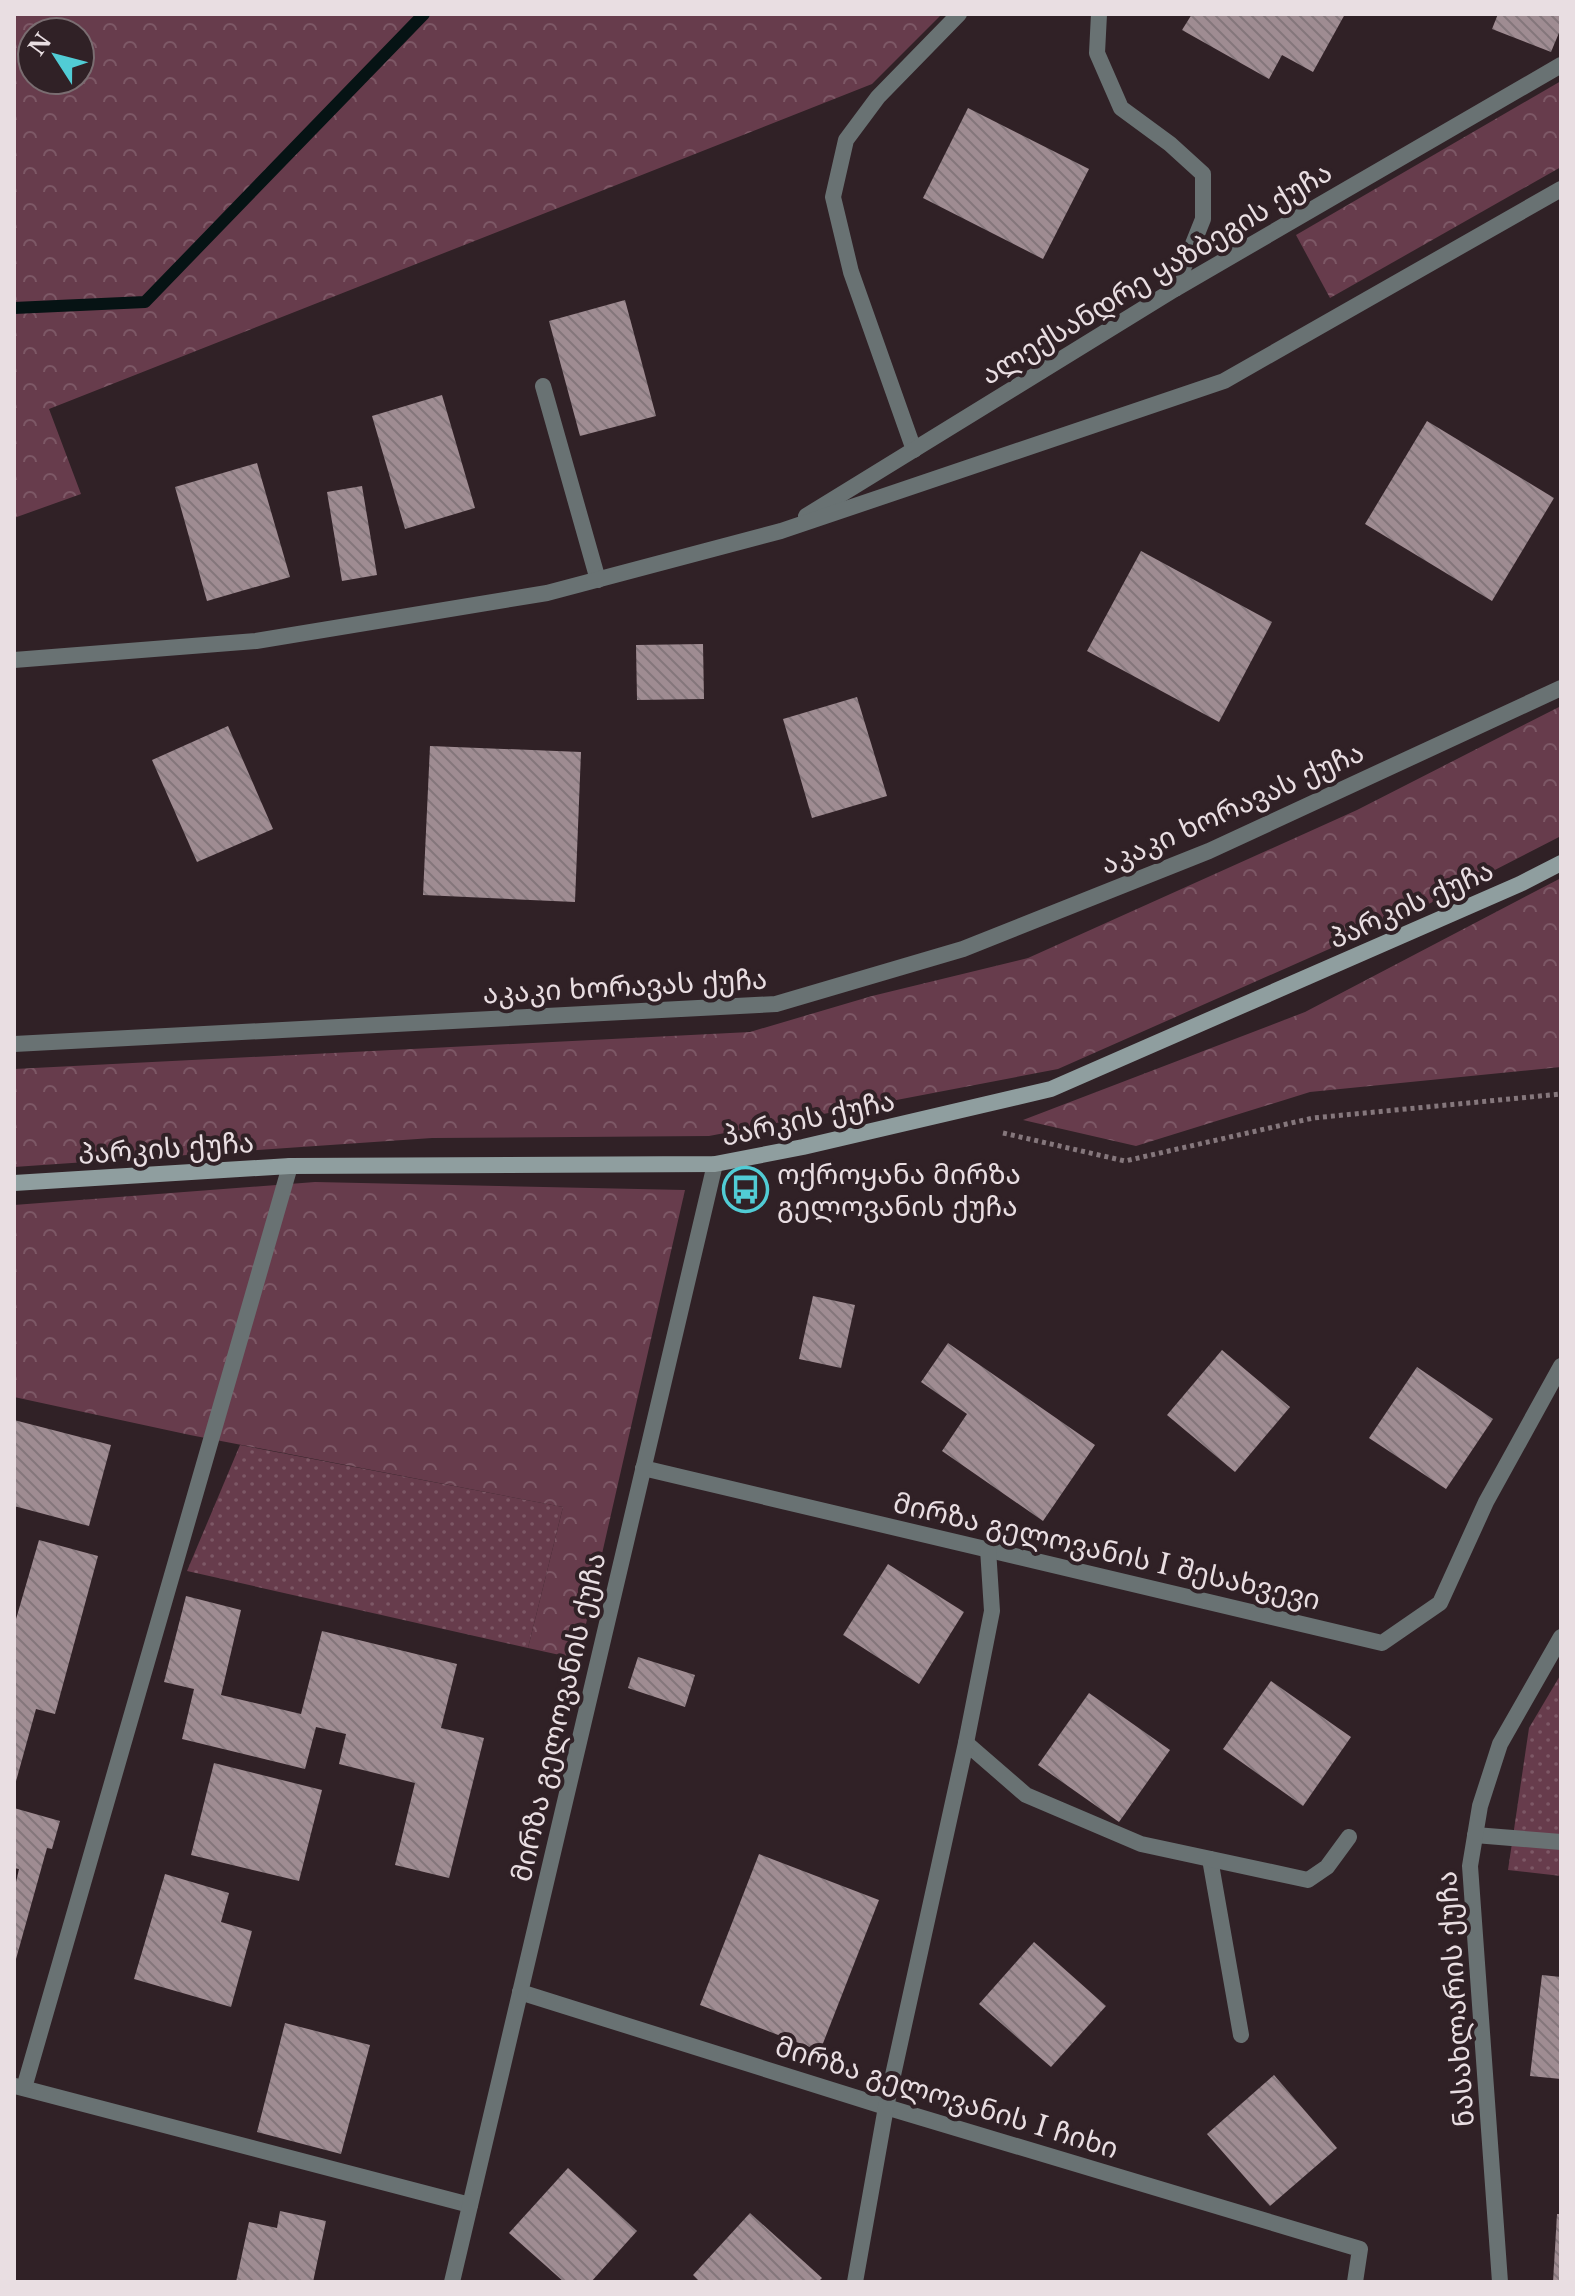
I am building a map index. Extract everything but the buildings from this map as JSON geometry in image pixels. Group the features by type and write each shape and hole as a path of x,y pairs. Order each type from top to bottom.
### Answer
{"street":[{"path":"914,450 851,272 833,197 846,140 878,97 959,14"},
{"path":"1099,14 1097,53 1121,108 1170,144 1203,174 1203,219 1175,289"},
{"name":"ალექსანდრე ყაზბეგის ქუჩა","path":"781,531 1175,289 1561,65"},
{"name":"ალექსანდრე ყაზბეგის ქუჩა","path":"14,660 256,641 547,593 781,531 1224,381 1561,189"},
{"path":"543,386 598,580"},
{"name":"აკაკი ხორავას ქუჩა","path":"14,1044 776,1004 963,949 1194,857 1561,688"},
{"name":"პარკის ქუჩა","path":"14,1183 290,1166 715,1164 818,1144 1051,1089 1520,884 1561,863"},
{"name":"მირზა გელოვანის ქუჩა","path":"452,2282 715,1164"},
{"path":"290,1166 19,2087 470,2205"},
{"name":"მირზა გელოვანის I შესახვევი","path":"643,1468 1382,1643 1440,1603 1486,1502 1561,1366"},
{"path":"855,2282 886,2107 992,1611 988,1549"},
{"name":"ნასახლარის ქუჩა","path":"1500,2282 1470,1866 1480,1806 1500,1744 1561,1637"},
{"path":"966,1743 1026,1795 1141,1844 1308,1880 1327,1867 1349,1837"},
{"path":"1475,1835 1561,1842"},
{"path":"1210,1859 1241,2035"},
{"name":"მირზა გელოვანის I ჩიხი","path":"520,1992 886,2107 1360,2249 1355,2282"}],"path":[{"path":"997,1132 1125,1161 1313,1118 1561,1094"}],"green space":[{"path":"14,14 942,14 872,84 49,409 81,494 14,518"},
{"path":"1561,81 1561,167 1330,298 1296,235"},
{"path":"1561,706 1561,836 1415,911 1058,1069 709,1136 432,1138 14,1167 14,1069 750,1032 872,996 1028,958 1357,810"},
{"path":"1561,878 1561,1067 1310,1092 1136,1146 1023,1120 1305,1012"},
{"path":"315,1182 685,1190 578,1659 528,1648 563,1507 190,1435 14,1397 14,1205"},
{"path":"240,1445 563,1507 528,1648 187,1571"},
{"path":"1561,1674 1561,1876 1508,1870 1529,1728"}],"waterway":[{"path":"14,308 145,302 424,14"}],"place":[{"name":"ოქროყანა მირზა გელოვანის ქუჩა","path":"746,1190"}]}
